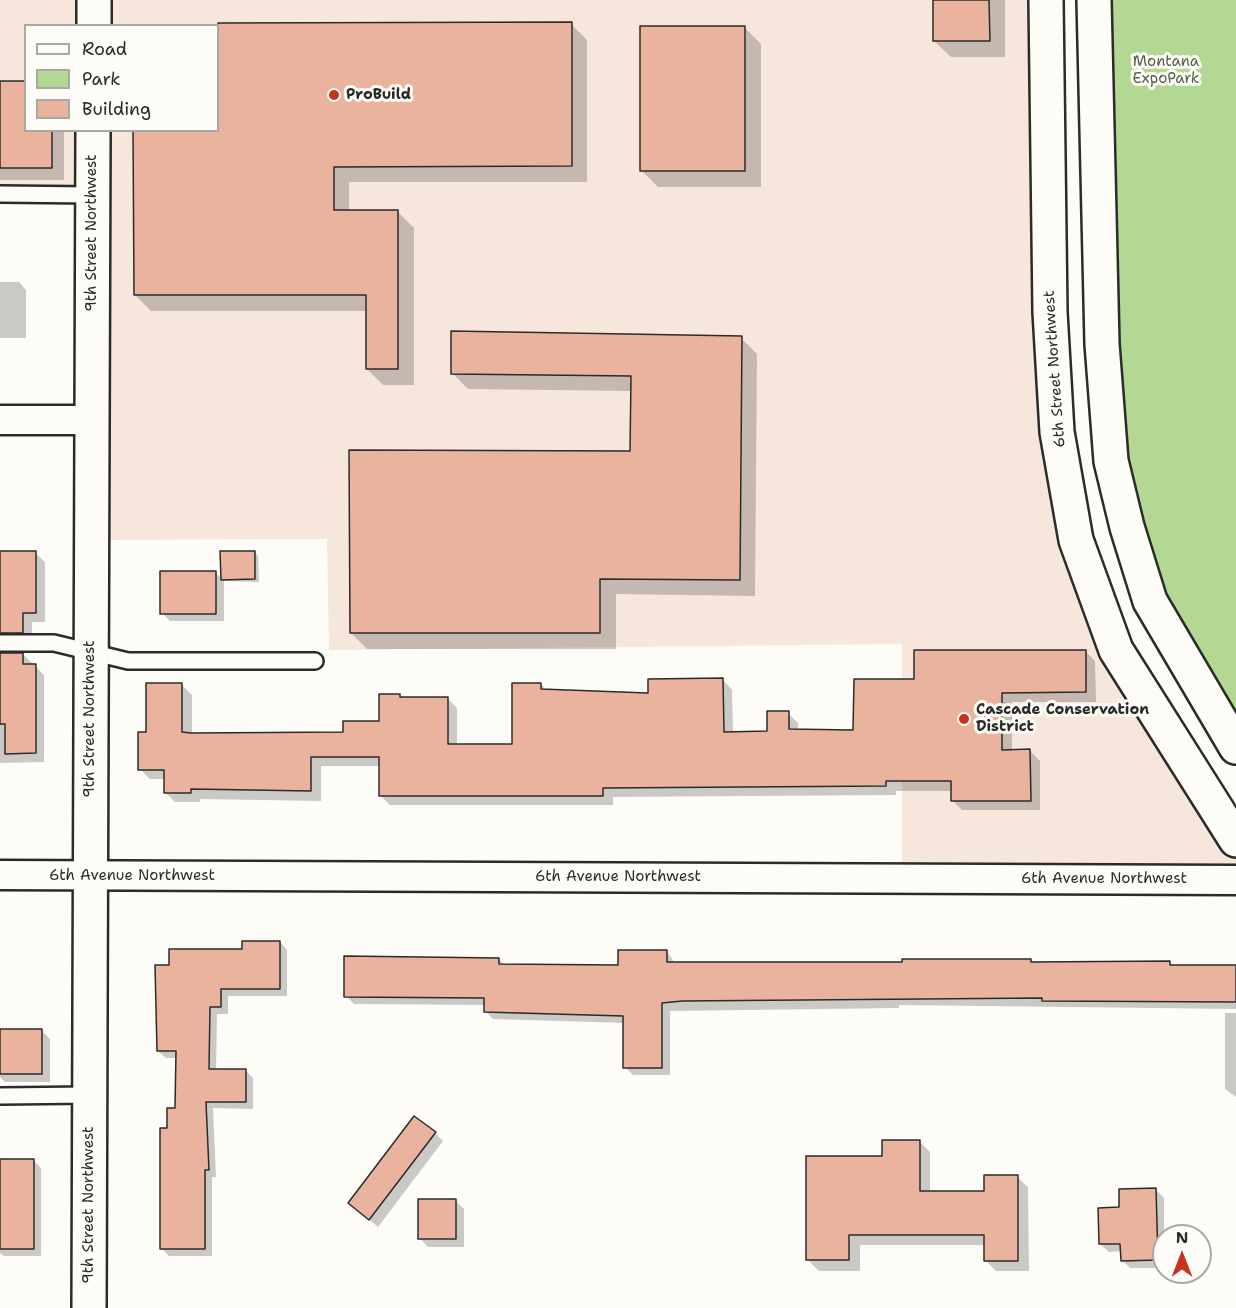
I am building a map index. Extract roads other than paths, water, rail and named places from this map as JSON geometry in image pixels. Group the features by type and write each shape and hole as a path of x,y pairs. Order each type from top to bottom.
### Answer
{"main road":[{"path":"94,0 94,24"},
{"name":"6th Street Northwest","path":"1046,0 1050,312 1057,432 1076,540 1116,650 1236,840"},
{"path":"1094,0 1102,344 1111,461 1127,527 1150,601 1236,747"},
{"name":"9th Street Northwest","path":"89,1308 93,132"}],"street":[{"path":"0,420 91,420"},
{"name":"6th Avenue Northwest","path":"0,875 1236,880"}],"lane":[{"path":"0,194 93,195"},
{"path":"0,643 54,643 128,661 315,661"},
{"path":"0,1096 90,1095"}],"place":[{"name":"ProBuild","path":"334,95"},
{"name":"Cascade Conservation District","path":"964,719"}],"park label":[{"name":"Montana ExpoPark","path":"1166,70"}]}
